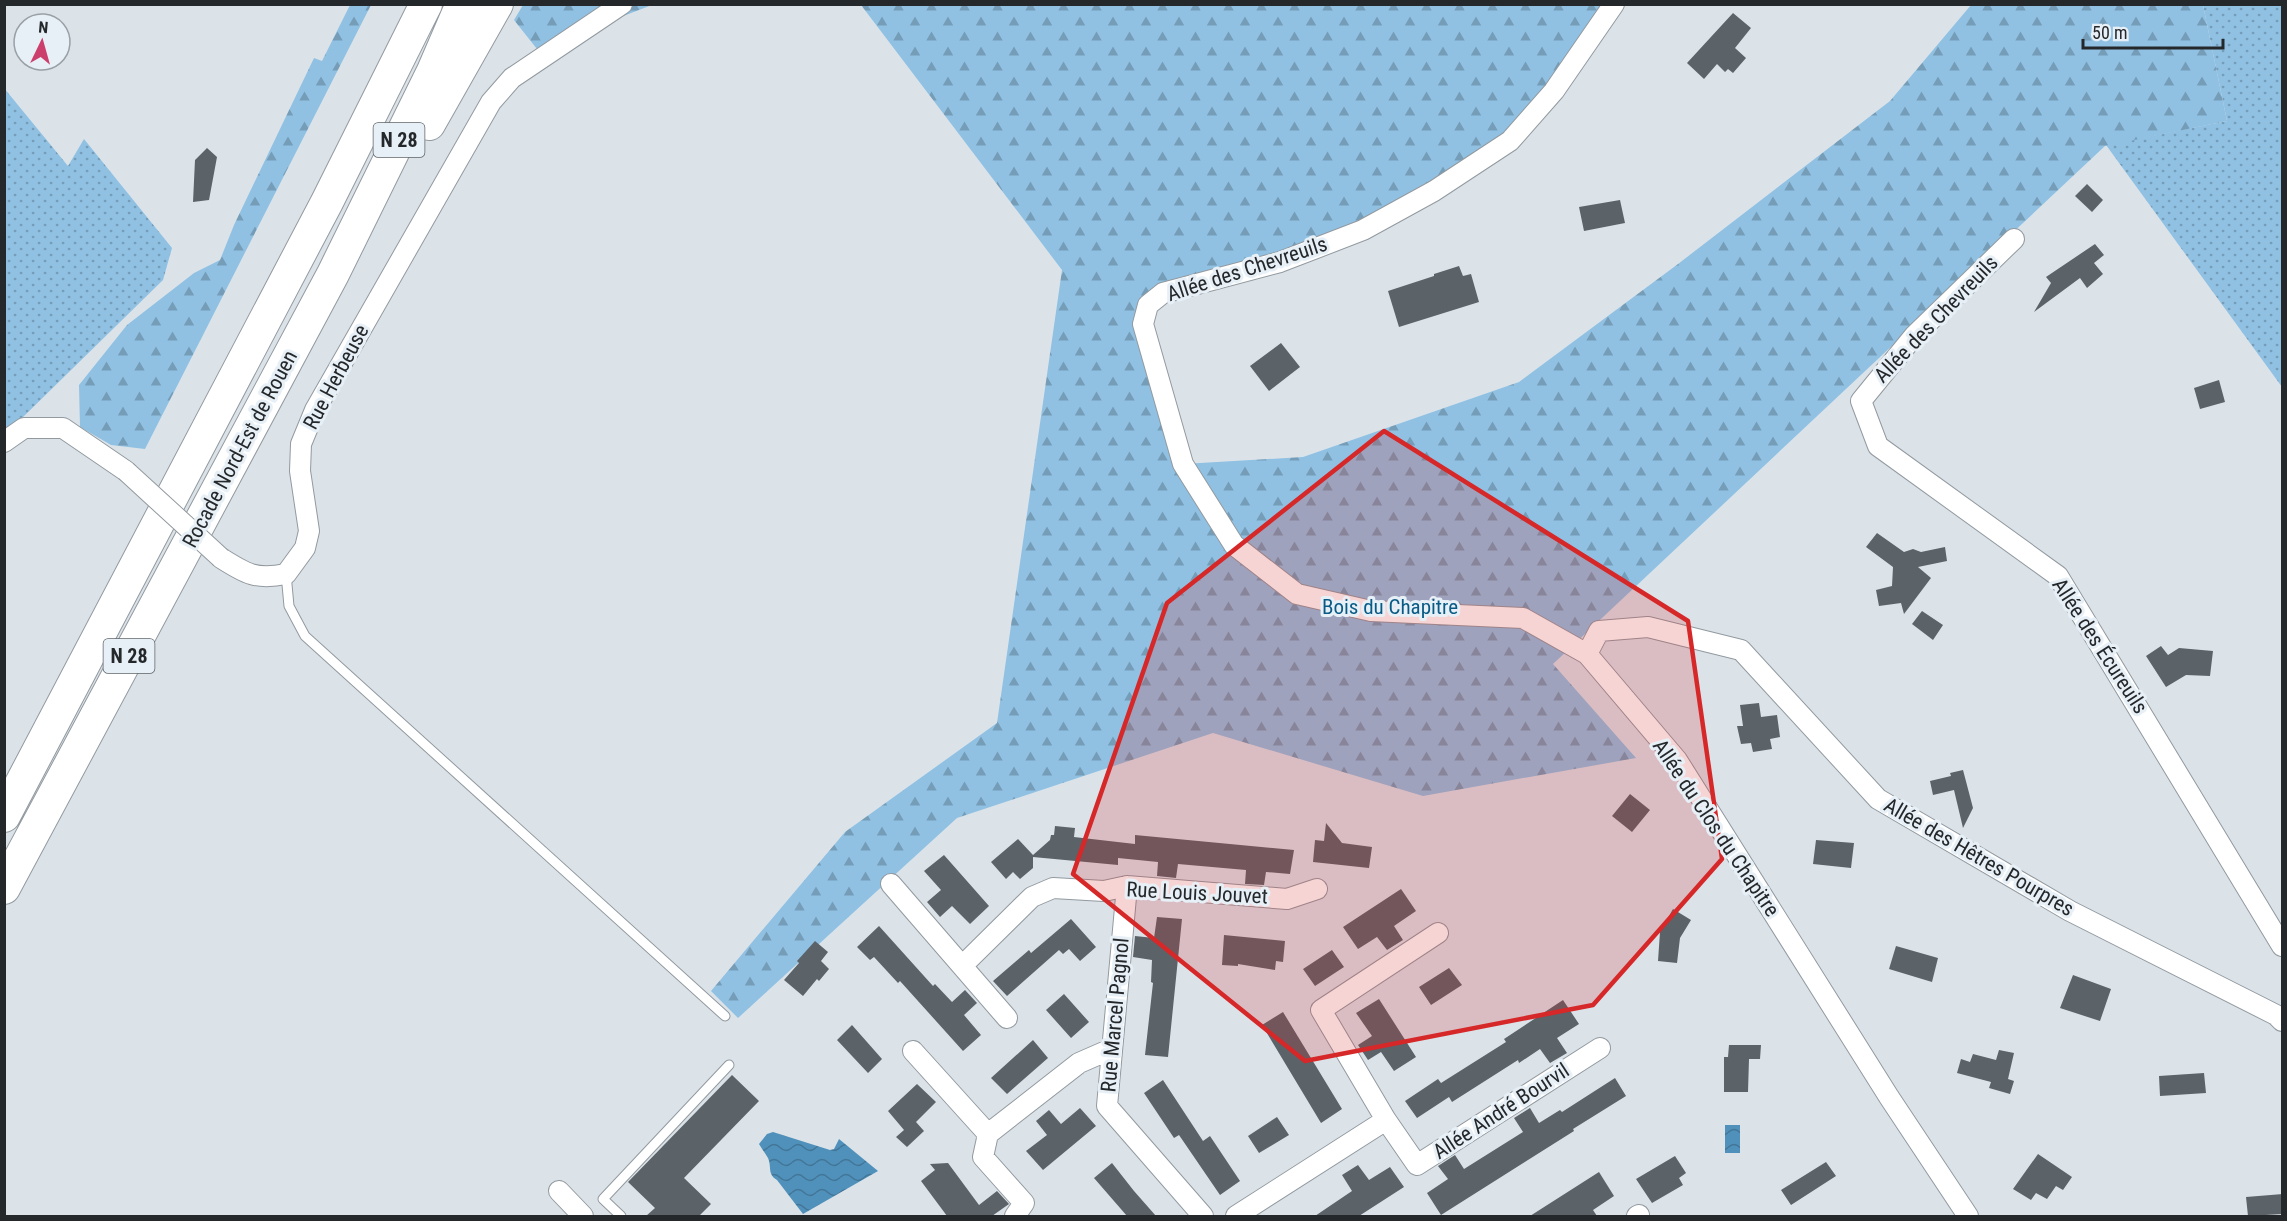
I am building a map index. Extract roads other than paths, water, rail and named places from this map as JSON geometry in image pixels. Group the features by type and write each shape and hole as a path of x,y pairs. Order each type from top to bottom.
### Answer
{"highway":[{"path":"367,124 406,4"},
{"name":"Rocade Nord-Est de Rouen","path":"4,816 367,124 426,4"},
{"name":"Rocade Nord-Est de Rouen","path":"4,888 333,274 433,71 462,4"},
{"path":"333,274 403,168 497,4"}],"street":[{"name":"Rue Herbeuse","path":"286,574 305,549 309,531 300,471 301,444 315,410 491,102 512,78 622,4"},
{"name":"Allée des Chevreuils","path":"1148,305 1164,293 1280,262 1363,230 1434,191 1510,141 1554,91 1614,4"},
{"name":"Allée des Chevreuils","path":"1860,401 1914,336 2014,239"},
{"name":"Allée du Clos du Chapitre","path":"1148,305 1143,324 1183,464 1234,545 1297,594 1371,611 1522,618 1587,654 1677,760 1889,1097 1968,1216"},
{"name":"Allée des Écureuils","path":"1860,401 1878,446 2058,576 2283,946"},
{"path":"4,442 24,428 63,428 126,471 221,558 247,574 271,577 286,574"},
{"name":"Allée des Hêtres Pourpres","path":"1587,654 1599,631 1648,627 1741,650 1878,799 2070,910 2276,1015 2283,1021"},
{"path":"891,884 1007,1018"},
{"name":"Rue Louis Jouvet","path":"962,966 1032,897 1053,888 1104,891 1127,886 1287,898 1317,889"},
{"name":"Rue Marcel Pagnol","path":"1127,886 1107,1106 1203,1216"},
{"path":"1236,1216 1386,1120 1321,1010 1438,933"},
{"name":"Allée André Bourvil","path":"1386,1120 1417,1165 1600,1048"},
{"path":"1016,1216 1024,1203 983,1157 988,1134 1079,1064 1111,1049"},
{"path":"913,1051 988,1134"},
{"path":"559,1191 584,1216"}],"lane":[{"path":"286,574 289,606 305,636 725,1016"},
{"path":"621,1216 603,1199 729,1065"}],"water":[{"path":"1725,1125 1740,1125 1740,1153 1725,1153"},
{"path":"773,1132 830,1150 834,1149 839,1139 878,1171 803,1214 772,1175 768,1158 759,1144 767,1134"}],"park label":[{"name":"Bois du Chapitre","path":"1390,607"}]}
